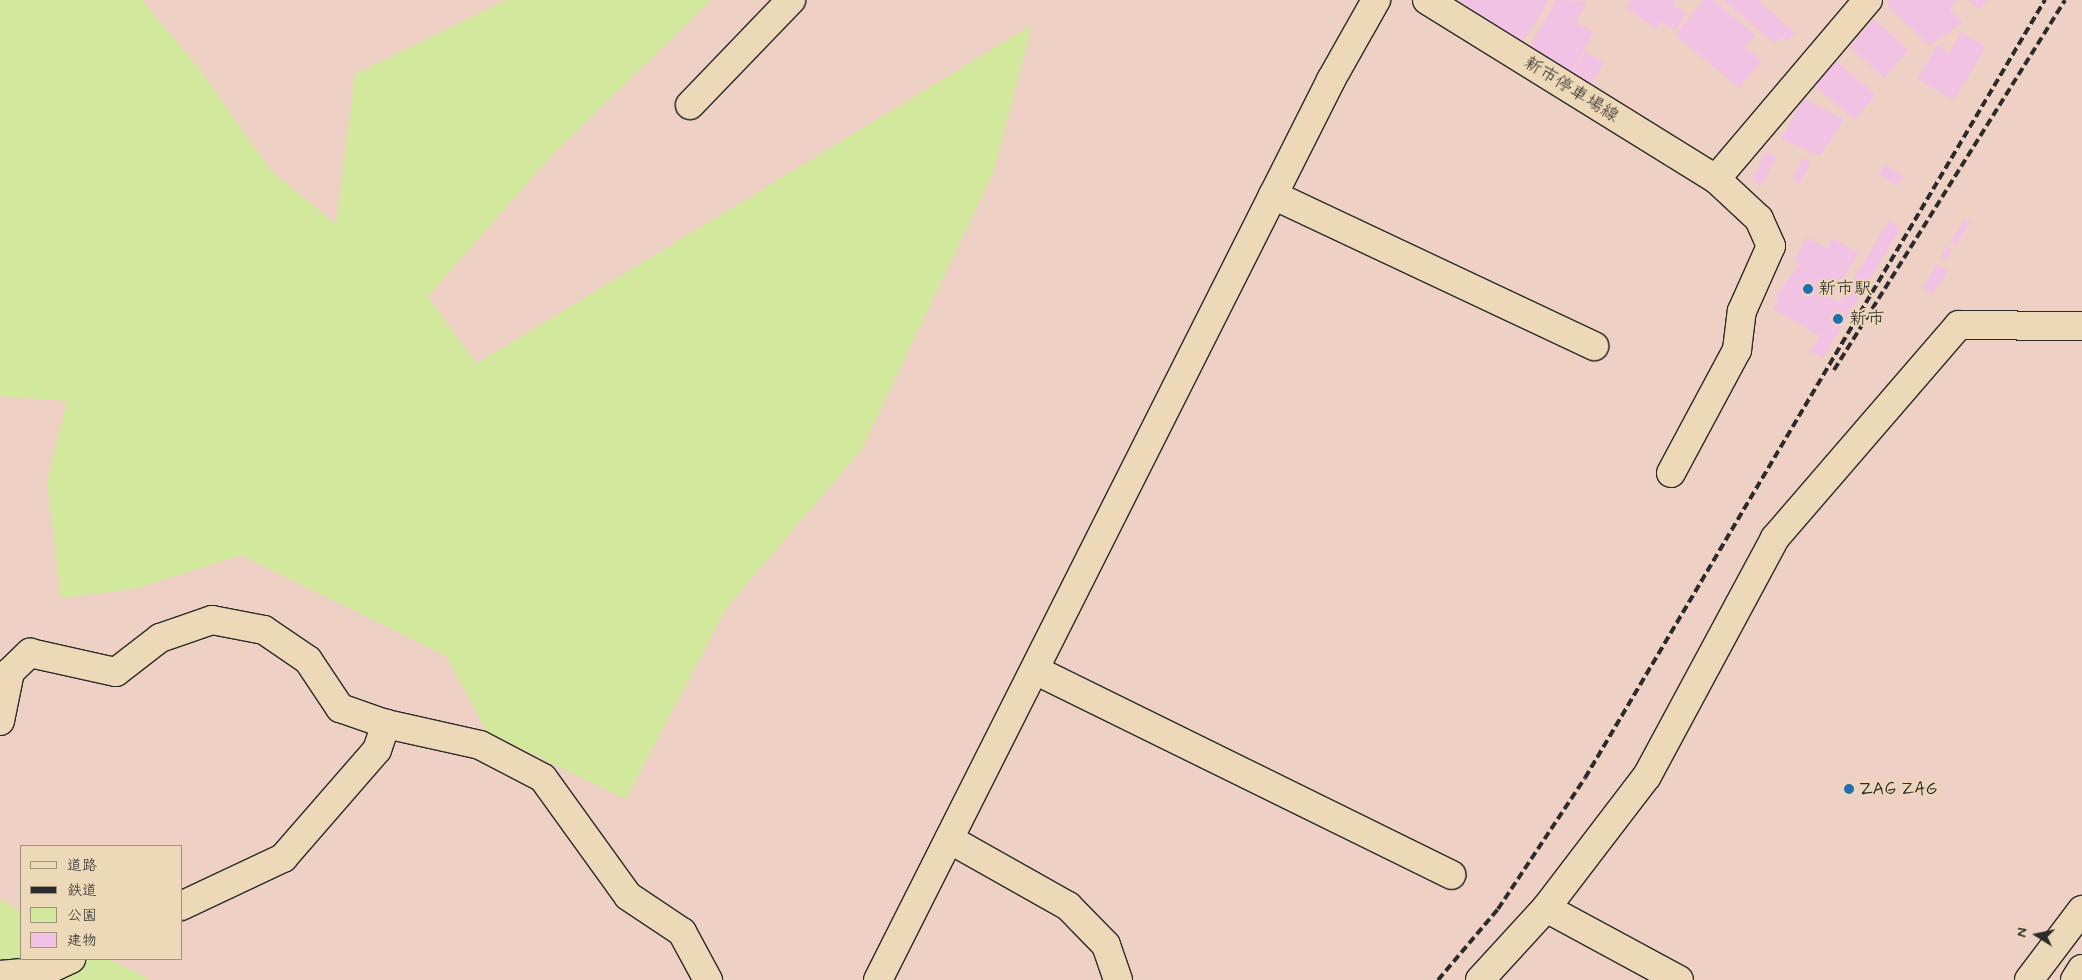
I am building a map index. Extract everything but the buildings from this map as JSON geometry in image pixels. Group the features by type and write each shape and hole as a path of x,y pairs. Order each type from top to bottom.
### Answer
{"main road":[{"path":"690,105 792,0"},
{"path":"878,980 1273,195 1376,0"},
{"name":"新市停車場線","path":"1427,0 1716,179 1759,218 1771,246 1742,311 1737,350 1672,473"},
{"path":"1716,179 1868,0"},
{"path":"1273,195 1594,346"},
{"path":"1480,980 1546,908 1648,776 1775,538 1960,325 2082,326"},
{"path":"0,721 10,672 30,653 116,672 160,638 212,620 264,630 308,660 340,708 386,724 480,745 543,778 628,896 682,932 708,980"},
{"path":"1035,670 1451,875"},
{"path":"182,906 283,858 377,750 386,724"},
{"path":"949,839 1068,906 1106,945 1118,980"},
{"path":"1546,908 1679,980"},
{"path":"2029,980 2082,910"},
{"path":"0,975 44,971 69,960"},
{"path":"2075,980 2082,969"}],"green space":[{"path":"0,0 142,0 200,70 272,172 336,224 355,74 506,0 711,0 552,155 428,296 476,364 1032,25 993,173 862,449 727,607 626,799 487,732 446,656 241,555 135,589 61,598 47,481 67,401 0,396"},
{"path":"0,899 20,911 20,960 111,960 151,980 0,980"}],"railway":[{"path":"1438,980 1498,909 1585,778 2045,0"},
{"path":"1834,370 2065,0"}],"place":[{"name":"新市駅","path":"1808,289"},
{"name":"新市","path":"1838,319"},
{"name":"ZAG ZAG","path":"1849,789"}]}
